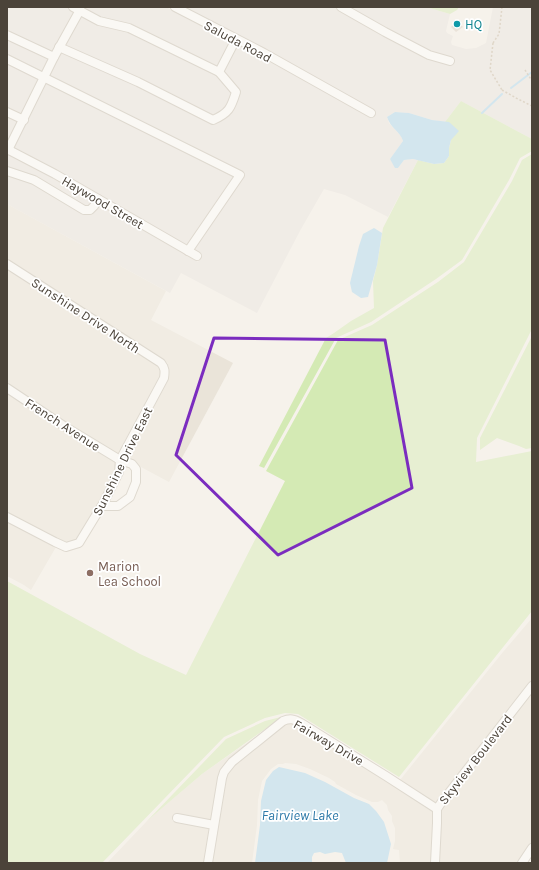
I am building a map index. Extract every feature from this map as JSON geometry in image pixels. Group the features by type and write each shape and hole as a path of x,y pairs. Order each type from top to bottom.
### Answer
{"street":[{"name":"Saluda Road","path":"175,7 264,53 371,113"},
{"path":"341,7 429,55 450,61"},
{"path":"8,149 24,120 76,9 99,21 129,28 219,72 236,92 232,105 223,115 213,120 138,82 59,47"},
{"path":"8,35 54,57"},
{"path":"219,72 236,39"},
{"path":"7,59 240,175 188,251"},
{"path":"7,112 24,120"},
{"name":"Haywood Street","path":"8,149 198,256"},
{"path":"7,171 34,180 84,210 90,210 98,199"},
{"name":"Sunshine Drive North","path":"7,264 161,363 164,367"},
{"name":"Sunshine Drive East","path":"7,517 66,547 80,543 102,506 119,472 120,460 164,378 164,367"},
{"name":"French Avenue","path":"7,388 120,460 132,464 136,469 136,482 130,497 118,506 102,506"},
{"name":"Skyview Boulevard","path":"435,863 437,809 532,686"},
{"name":"Fairway Drive","path":"208,863 224,772 232,762 283,721 288,719 294,719 301,723 437,809"},
{"path":"177,818 214,825"},
{"path":"522,863 532,848"}],"path":[{"path":"502,7 499,34 493,43 490,70 501,89 532,106"},
{"path":"525,70 532,81"}],"highlighted area":[{"path":"214,338 385,340 412,488 278,555 176,455"}],"shaded area":[{"path":"7,7 166,7 265,59 268,52 183,7 426,7 450,14 446,31 453,36 451,42 452,45 466,49 476,48 486,43 493,7 532,7 532,139 461,101 445,122 432,120 409,113 395,112 387,117 389,123 401,136 403,141 390,159 398,168 404,160 418,160 388,217 345,195 324,189 301,229 257,313 181,273 170,293 7,204 7,154 53,178 198,262 202,255 56,171 7,145 7,39 14,34 7,30"},
{"path":"7,204 166,291 151,320 233,363 169,482 126,459 123,461 168,379 169,367 167,362 166,363 163,359 8,260"},
{"path":"7,269 161,369 161,377 119,455 7,383"},
{"path":"7,393 116,463 115,471 101,500 77,540 67,543 7,513"},
{"path":"7,522 56,547 31,590 7,576"},
{"path":"532,618 532,680 436,804 400,780"},
{"path":"532,692 532,842 517,863 439,863 441,810"},
{"path":"293,723 384,779 433,812 431,863 400,863 399,850 393,849 395,841 395,828 392,821 392,816 387,805 382,800 372,802 356,795 336,784 329,778 310,769 296,764 285,763 278,764 271,769 262,781 258,800 257,825 252,863 212,863 227,774 234,765 284,724"},
{"path":"271,726 230,759 221,770 211,820 174,814 172,821 210,828 204,863 107,863 147,821 202,774"}],"green space":[{"path":"426,7 459,7 450,14"},
{"path":"461,101 532,139 532,151 520,158 509,180 462,260 371,322 336,338 264,468 259,466 326,338 374,308 373,281 383,228 418,160 434,164 444,163 449,156 451,140 449,122 445,122"},
{"path":"532,154 532,329 477,438 476,462 532,451 532,611 399,777 298,714 285,713 265,718 224,737 102,863 7,863 7,581 140,654 186,675 285,481 266,471 338,340 372,325 438,282 464,262 512,181 522,160"},
{"path":"532,336 532,448 526,449 497,438 480,450 480,438"},
{"path":"285,716 202,774 147,821 226,739 265,721"}],"water":[{"path":"395,112 409,113 432,120 449,122 459,131 451,140 449,156 444,163 434,164 413,159 404,160 398,168 395,168 390,159 403,141 387,117"},
{"path":"374,228 382,233 377,265 368,297 361,298 352,292 350,283 363,234"},
{"name":"Fairview Lake","path":"279,767 305,773 369,804 384,822 391,844 387,863 346,863 342,853 335,852 325,854 320,852 314,853 312,863 255,863 260,825 261,801 266,780 273,771"}],"building":[{"name":"HQ","path":"457,21 463,27 456,32 451,27"}],"waterway":[{"path":"511,88 532,72"},
{"path":"482,113 502,94"}],"place":[{"name":"HQ","path":"457,24"},
{"name":"Marion Lea School","path":"90,573"}]}
